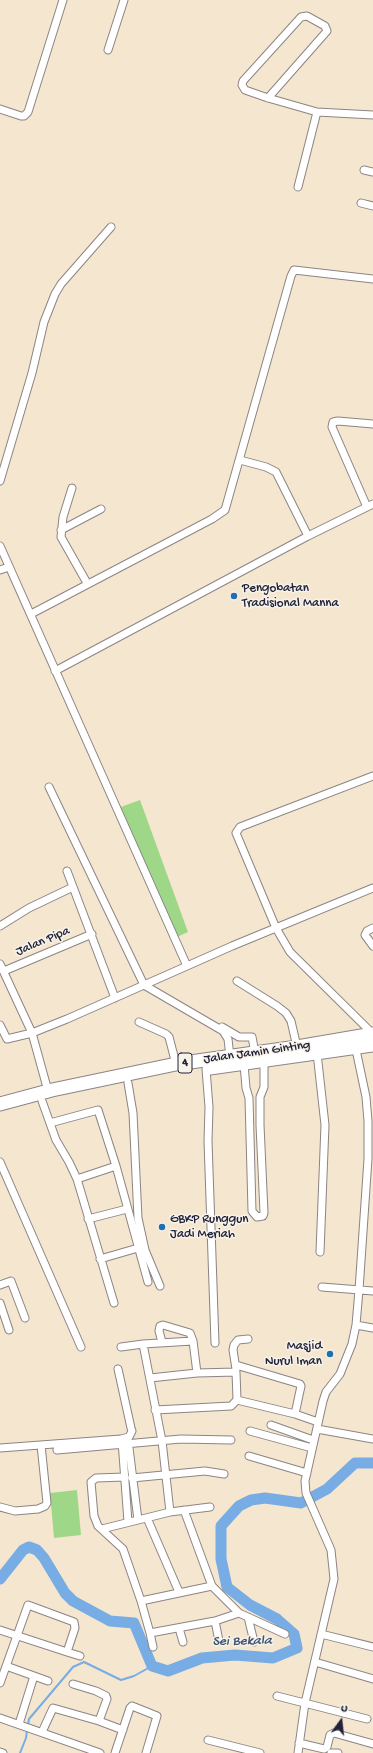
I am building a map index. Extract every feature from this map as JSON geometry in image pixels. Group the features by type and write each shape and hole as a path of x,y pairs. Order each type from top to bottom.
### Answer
{"highway":[{"name":"Jalan Jamin Ginting","path":"0,1112 49,1095 176,1064 230,1057 259,1057 317,1053 355,1043 373,1034"},
{"name":"Jalan Jamin Ginting","path":"0,1104 128,1083 172,1073 244,1064 259,1057 297,1047 355,1043 373,1045"}],"street":[{"path":"0,109 21,116 24,116 28,112 63,0"},
{"path":"108,50 124,0"},
{"path":"268,98 327,31 325,26 307,16 301,18 243,81 242,86 245,90 268,98 317,112 373,115"},
{"path":"298,187 317,112"},
{"path":"364,170 373,172"},
{"path":"361,203 373,206"},
{"path":"0,481 32,373 44,322 55,294 61,284 111,227"},
{"path":"31,614 225,510 292,272 294,270 373,279"},
{"path":"55,671 308,536 370,506 332,427 333,422 338,421 373,424"},
{"path":"240,460 266,467 276,472 308,536"},
{"path":"72,488 63,517 61,537 87,583"},
{"path":"61,530 101,509"},
{"path":"0,546 187,966"},
{"path":"0,570 9,567"},
{"path":"373,776 240,827 236,833 276,928 290,952 373,1034"},
{"path":"49,787 146,984 223,1032 228,1039 230,1057"},
{"path":"67,872 92,934 115,998"},
{"path":"0,926 29,908 73,888"},
{"path":"0,1025 7,1039 32,1033 68,1019 187,966 373,888"},
{"path":"373,928 367,931 365,936 373,946"},
{"name":"Jalan Pipa","path":"4,971 92,934"},
{"path":"0,964 32,1033 49,1095 50,1124 56,1140 77,1179 114,1303"},
{"path":"237,981 278,1006 286,1014 291,1021 297,1047"},
{"path":"146,984 238,1036 252,1037 259,1057 264,1087 260,1097 264,1215 257,1217 252,1211 250,1098 246,1088 244,1064"},
{"path":"138,1022 169,1037 176,1064"},
{"path":"298,1753 306,1703 334,1579 331,1550 306,1493 306,1473 326,1392 340,1374 352,1344 356,1324 359,1290 368,1159 368,1121 366,1097 355,1043"},
{"path":"317,1053 324,1125 320,1252"},
{"path":"206,1069 209,1107 208,1141 215,1343"},
{"path":"128,1083 133,1113 138,1218 145,1250 160,1286"},
{"path":"250,1098 260,1097"},
{"path":"50,1124 98,1110 116,1166 148,1282"},
{"path":"251,1126 260,1125"},
{"path":"251,1147 261,1146"},
{"path":"0,1162 81,1347"},
{"path":"77,1179 116,1166"},
{"path":"251,1169 262,1169"},
{"path":"252,1190 264,1190"},
{"path":"88,1219 127,1209"},
{"path":"100,1259 138,1248"},
{"path":"0,1285 11,1281 25,1318"},
{"path":"322,1287 373,1291"},
{"path":"0,1303 9,1330"},
{"path":"356,1324 373,1328"},
{"path":"162,1342 159,1331 160,1326 163,1325 191,1334 197,1373"},
{"path":"155,1410 232,1406 237,1400 236,1368 233,1350 234,1345 238,1340 248,1339"},
{"path":"121,1347 162,1342 193,1341"},
{"path":"143,1344 162,1442 170,1512"},
{"path":"150,1378 236,1368 300,1384 301,1386 295,1414"},
{"path":"118,1369 131,1428 131,1434 125,1441 125,1477 128,1522"},
{"path":"237,1400 295,1414 317,1425 373,1439"},
{"path":"271,1425 313,1440"},
{"path":"250,1431 312,1448"},
{"path":"0,1448 125,1441 162,1442 195,1438 231,1440"},
{"path":"57,1450 125,1441"},
{"path":"125,1441 138,1520"},
{"path":"0,1507 15,1511 38,1509 45,1506 48,1502 41,1445"},
{"path":"249,1456 306,1473"},
{"path":"132,1478 205,1471 224,1474"},
{"path":"125,1477 96,1478 91,1482 95,1521 123,1549 141,1601 153,1647"},
{"path":"102,1529 170,1512 210,1507"},
{"path":"184,1510 212,1586 239,1613 285,1634"},
{"path":"147,1518 179,1592"},
{"path":"141,1601 212,1586"},
{"path":"0,1683 28,1605 74,1622 75,1628 66,1652"},
{"path":"150,1633 215,1621 239,1613"},
{"path":"248,1617 254,1642"},
{"path":"215,1621 219,1641"},
{"path":"179,1628 183,1642"},
{"path":"0,1630 80,1656"},
{"path":"321,1634 373,1647"},
{"path":"315,1662 373,1679"},
{"path":"6,1666 48,1681"},
{"path":"25,1726 34,1676"},
{"path":"72,1684 96,1691 106,1696 107,1698 99,1721"},
{"path":"277,1696 367,1720"},
{"path":"115,1753 130,1707 135,1707 156,1715 158,1718 146,1753"},
{"path":"42,1732 53,1708 99,1721 123,1730"},
{"path":"0,1718 100,1753"},
{"path":"299,1743 324,1749 327,1747 330,1735 334,1733 373,1744"},
{"path":"208,1740 260,1753"},
{"path":"331,1753 338,1753"}],"green space":[{"path":"140,800 188,932 177,937 118,808"},
{"path":"77,1490 81,1535 54,1538 50,1493"}],"waterway":[{"name":"Sei Bekala","path":"0,1579 23,1550 29,1547 37,1550 44,1558 65,1593 73,1601 110,1621 134,1623 152,1666 168,1671 202,1658 235,1655 273,1658 297,1648 294,1634 277,1619 250,1605 227,1587 221,1559 221,1526 239,1506 251,1500 265,1498 301,1503 327,1489 355,1463 373,1463"},
{"path":"28,1725 29,1719 73,1667 84,1662 121,1680 134,1676 152,1666"},
{"path":"20,1753 26,1738 27,1730"}],"place":[{"name":"Pengobatan Tradisional Manna","path":"234,596"},
{"name":"GBKP Runggun Jadi Meriah","path":"162,1227"},
{"name":"Masjid Nurul Iman","path":"330,1354"}]}
